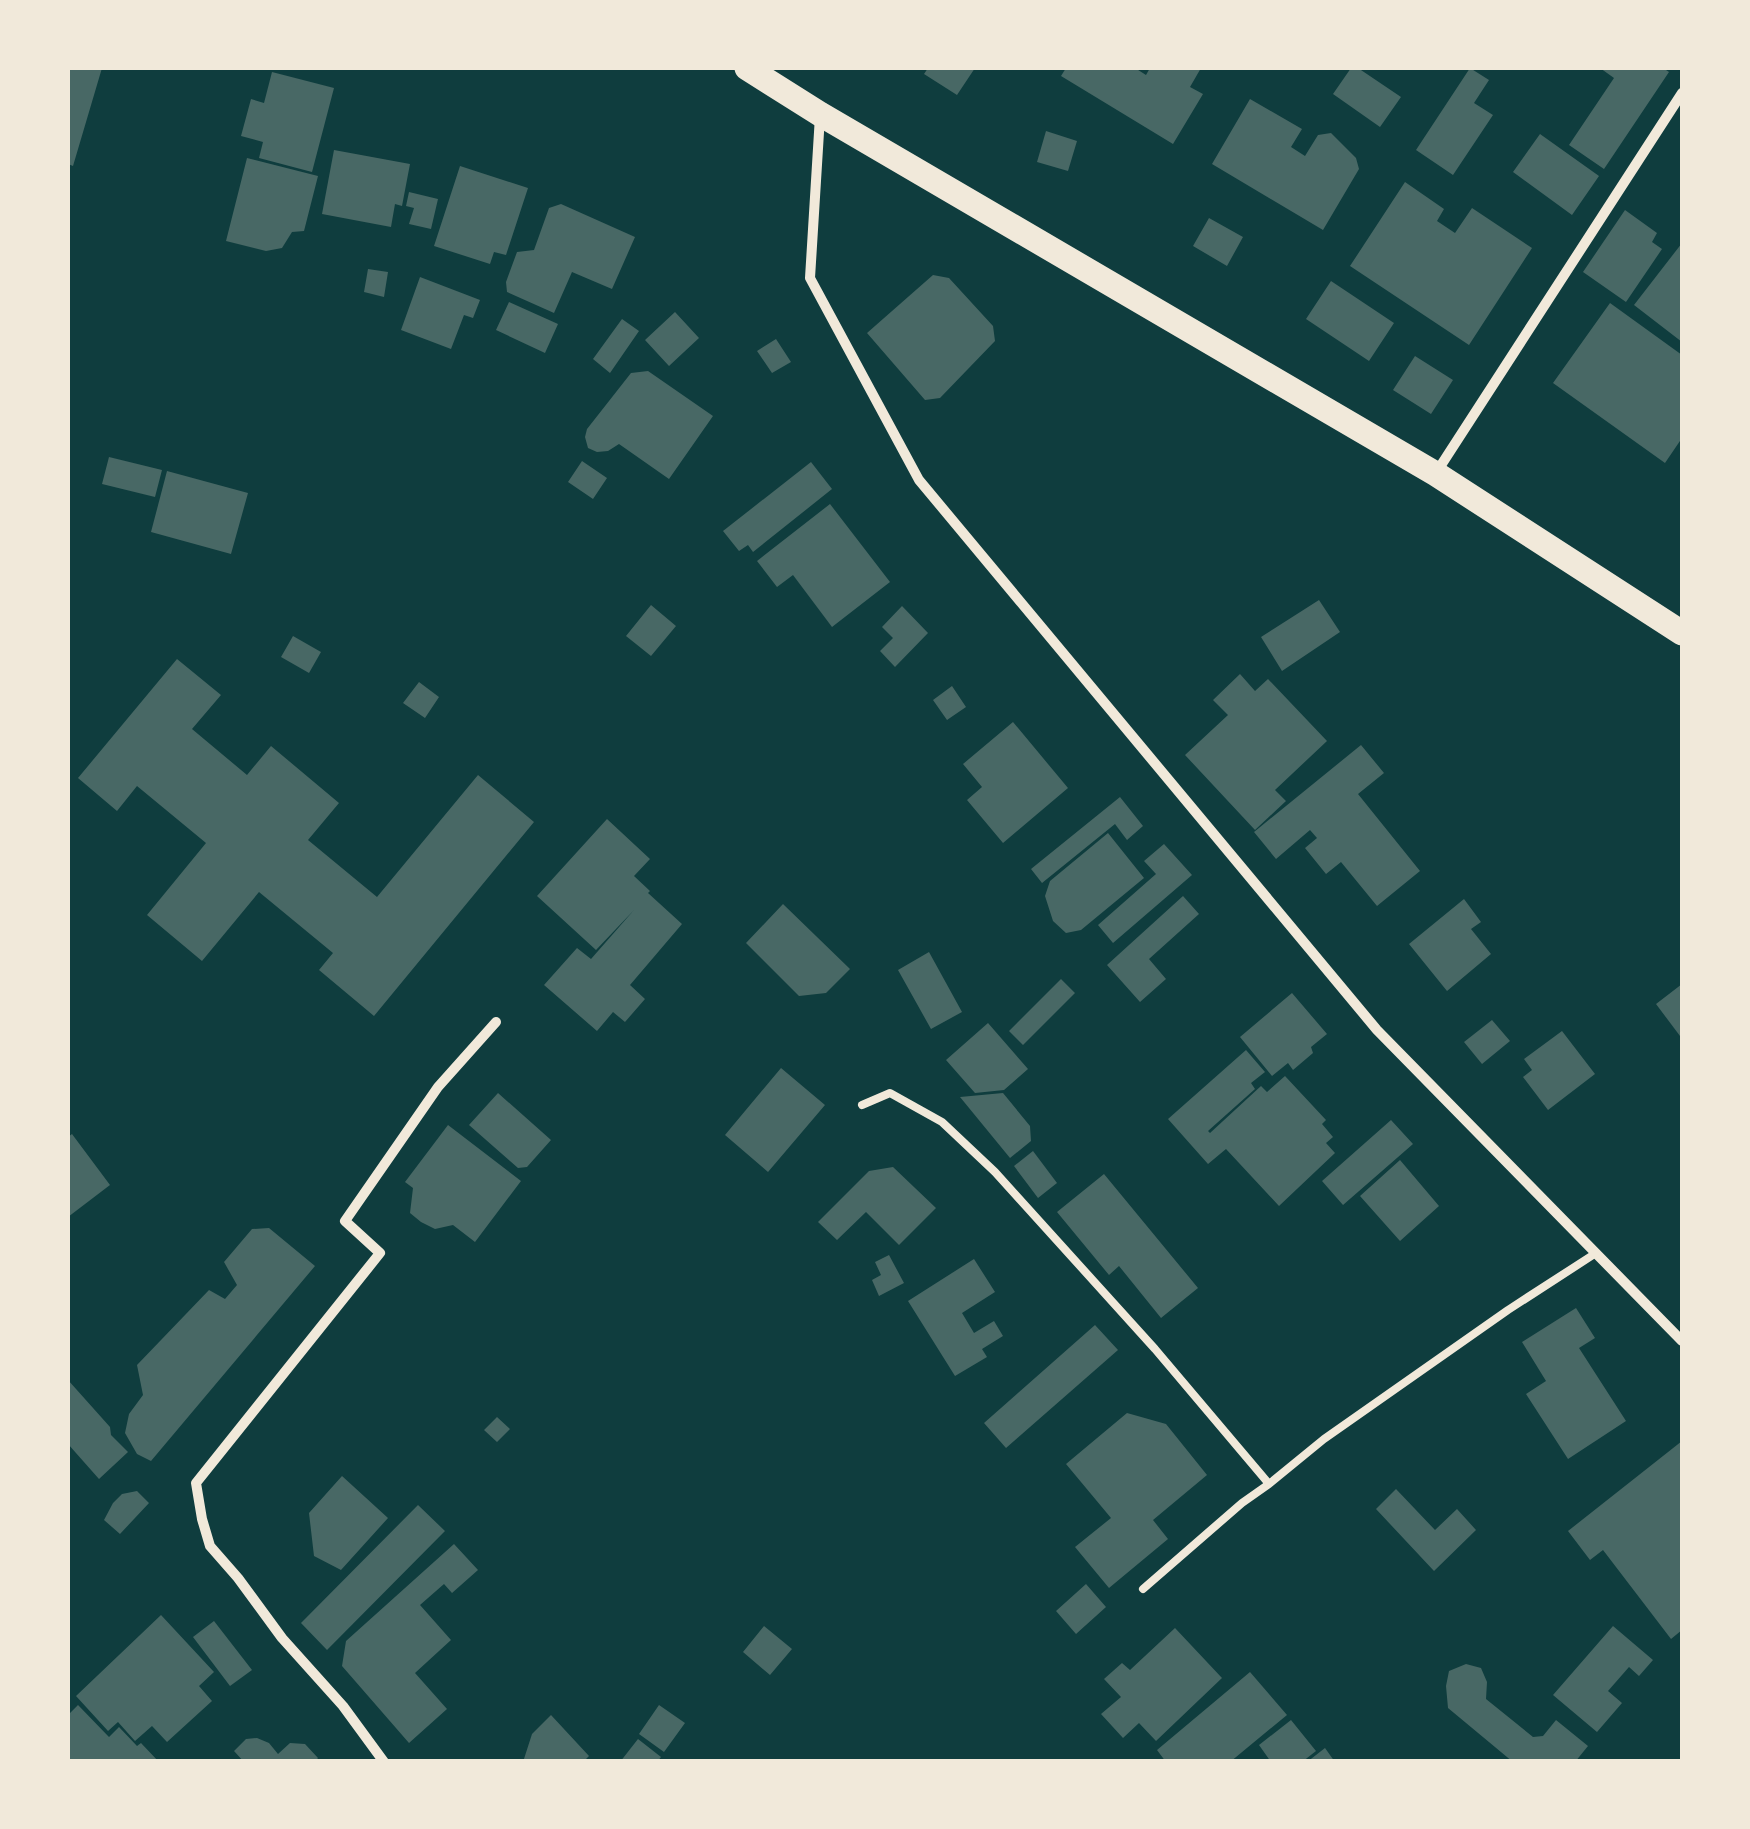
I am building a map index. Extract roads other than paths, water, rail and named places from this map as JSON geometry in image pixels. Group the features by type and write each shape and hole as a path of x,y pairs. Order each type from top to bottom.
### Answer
{"main road":[{"path":"748,68 820,114 1436,474 1682,633"}],"street":[{"path":"1436,474 1682,93"},
{"path":"820,114 810,278 918,480 1377,1030 1682,1341"},
{"path":"384,1762 343,1706 282,1638 210,1546 196,1483 380,1254 345,1221 438,1087 496,1022"}],"lane":[{"path":"862,1105 890,1094 942,1122 982,1160 1155,1349 1269,1484"},
{"path":"1144,1589 1324,1439 1596,1253"}]}
